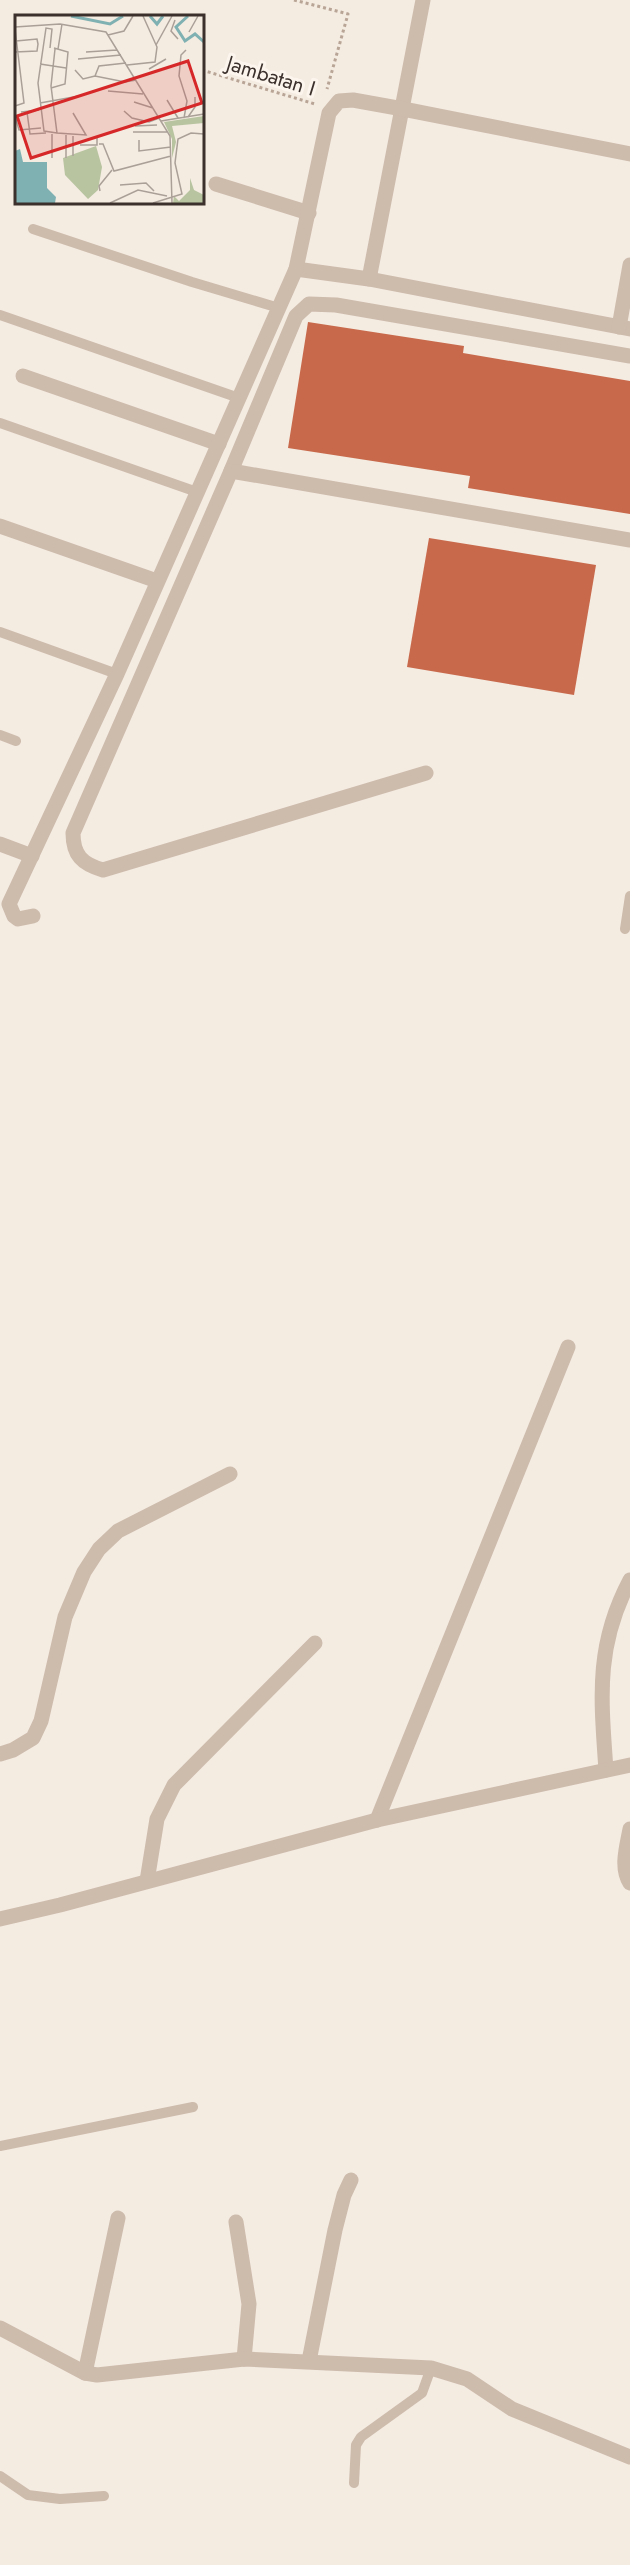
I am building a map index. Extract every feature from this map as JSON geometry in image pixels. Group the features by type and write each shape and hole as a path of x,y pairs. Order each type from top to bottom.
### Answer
{"street":[{"path":"369,279 423,0"},
{"path":"33,916 18,918 14,916 9,904 117,674 296,269 334,107 353,100 630,154"},
{"path":"216,184 309,213"},
{"path":"296,269 369,279 624,328 630,265"},
{"path":"426,773 103,870 90,866 78,858 73,845 73,833 296,316 309,304 336,305 630,356"},
{"path":"23,376 219,444"},
{"path":"231,471 630,540"},
{"path":"0,526 158,581"},
{"path":"0,844 32,856"},
{"path":"377,1820 568,1347"},
{"path":"0,1754 13,1750 33,1738 41,1720 65,1617 84,1572 99,1549 118,1531 231,1474"},
{"path":"606,1770 601,1700 603,1656 615,1607 630,1580"},
{"path":"147,1881 157,1819 174,1785 315,1642"},
{"path":"0,1919 377,1820 630,1765"},
{"path":"630,1829 625,1857 626,1876 630,1883"},
{"path":"309,2361 335,2230 344,2195 351,2180"},
{"path":"85,2373 118,2218"},
{"path":"236,2222 249,2304 244,2359"},
{"path":"0,2328 85,2373 97,2375 244,2359 431,2368 467,2379 512,2409 630,2457"}],"lane":[{"path":"33,229 192,282 279,308"},
{"path":"0,315 239,398"},
{"path":"0,423 197,492"},
{"path":"0,633 117,674"},
{"path":"0,735 16,741"},
{"path":"625,929 630,896"},
{"path":"0,2146 193,2107"},
{"path":"354,2484 356,2445 361,2437 422,2393 431,2368"},
{"path":"0,2476 28,2495 60,2499 104,2496"}],"path":[{"path":"294,0 348,14 327,90 334,107"},
{"name":"Jambatan I","path":"204,71 319,105 334,107"}],"building":[{"path":"308,322 464,346 463,353 630,381 630,514 468,488 470,476 288,448"},
{"path":"429,538 596,565 574,695 407,667"}]}
